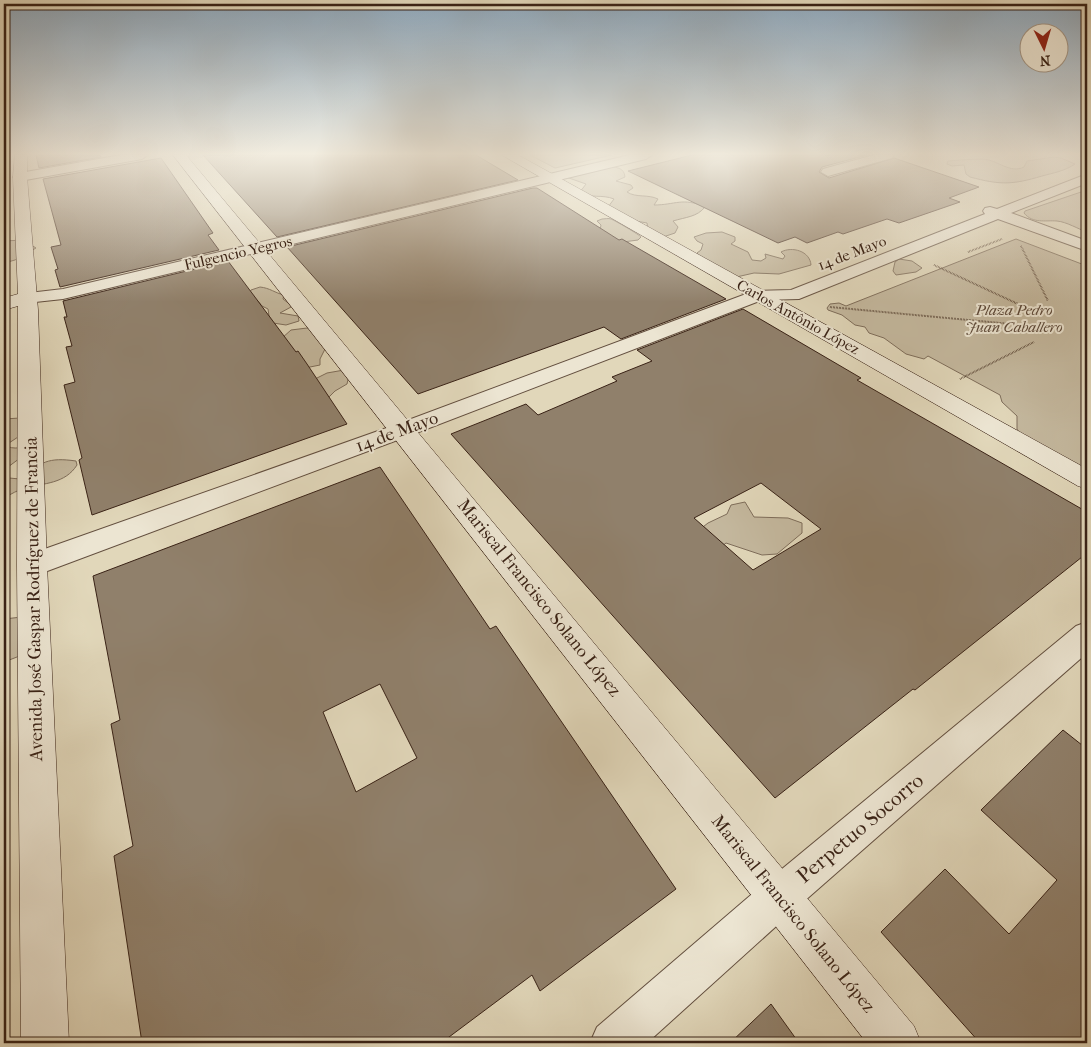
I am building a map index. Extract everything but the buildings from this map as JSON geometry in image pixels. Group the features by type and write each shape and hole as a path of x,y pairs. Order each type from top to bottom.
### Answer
{"street":[{"name":"Avenida José Gaspar Rodríguez de Francia","path":"19,204 15,307 32,565 45,1043"},
{"name":"Mariscal Francisco Solano López","path":"219,204 897,1043"},
{"name":"Fulgencio Yegros","path":"15,307 443,204"},
{"name":"Carlos Antônio López","path":"596,204 1087,480"},
{"path":"981,204 975,206 1087,246"},
{"name":"14 de Mayo","path":"32,565 403,430 760,295 793,295 1022,204"},
{"name":"14 de Mayo","path":"760,295 771,284 780,281"},
{"name":"Perpetuo Socorro","path":"613,1043 779,897 1087,635"}],"path":[{"path":"961,255 1006,237"},
{"path":"1018,240 1048,301"},
{"path":"943,262 934,265 1018,304"},
{"path":"827,306 836,303"},
{"path":"827,306 835,311"},
{"path":"827,306 1011,324"},
{"path":"969,384 960,379 1034,342"}],"green space":[{"path":"610,204 697,204 705,207 695,215 673,221 678,227 675,233 663,237 648,229 647,223 625,219 608,207"},
{"path":"1046,204 1087,204 1087,232 1057,221 1031,219 1024,213"},
{"path":"611,219 641,237 638,240 623,242 579,235 600,230 601,225 597,221"},
{"path":"722,232 735,237 735,241 731,244 748,252 752,260 761,261 766,258 765,254 783,259 785,256 781,252 795,250 804,253 810,260 811,265 779,274 754,273 732,278 702,261 697,253 701,250 703,244 694,237 706,233"},
{"name":"Plaza Pedro Juan Caballero","path":"1016,239 1087,266 1087,478 1026,443 1017,429 1017,416 1002,402 1000,395 928,356 924,359 906,354 884,338 869,333 865,327 855,325 842,315 827,308 830,304 839,303 846,306"},
{"path":"23,240 36,248 15,260 4,263 4,241"},
{"path":"899,259 912,261 922,268 916,272 896,275 893,271 895,262"},
{"path":"260,287 284,295 283,299 291,307 280,313 298,316 299,321 286,325 273,323 268,309 258,301 250,299 248,295 251,290"},
{"path":"307,328 316,330 327,345 320,359 320,365 305,368 282,338 291,330"},
{"path":"344,370 349,375 347,384 329,397 313,380 327,373"},
{"path":"20,418 18,437 6,445 15,448 35,447 8,467 9,478 20,479 34,468 52,460 76,461 77,465 60,479 47,484 22,489 4,498 4,419"},
{"path":"745,502 754,517 788,518 802,523 802,533 777,554 762,555 726,543 717,550 699,530 708,523 727,514 731,505"},
{"path":"22,617 29,646 17,657 4,662 4,619"}]}
